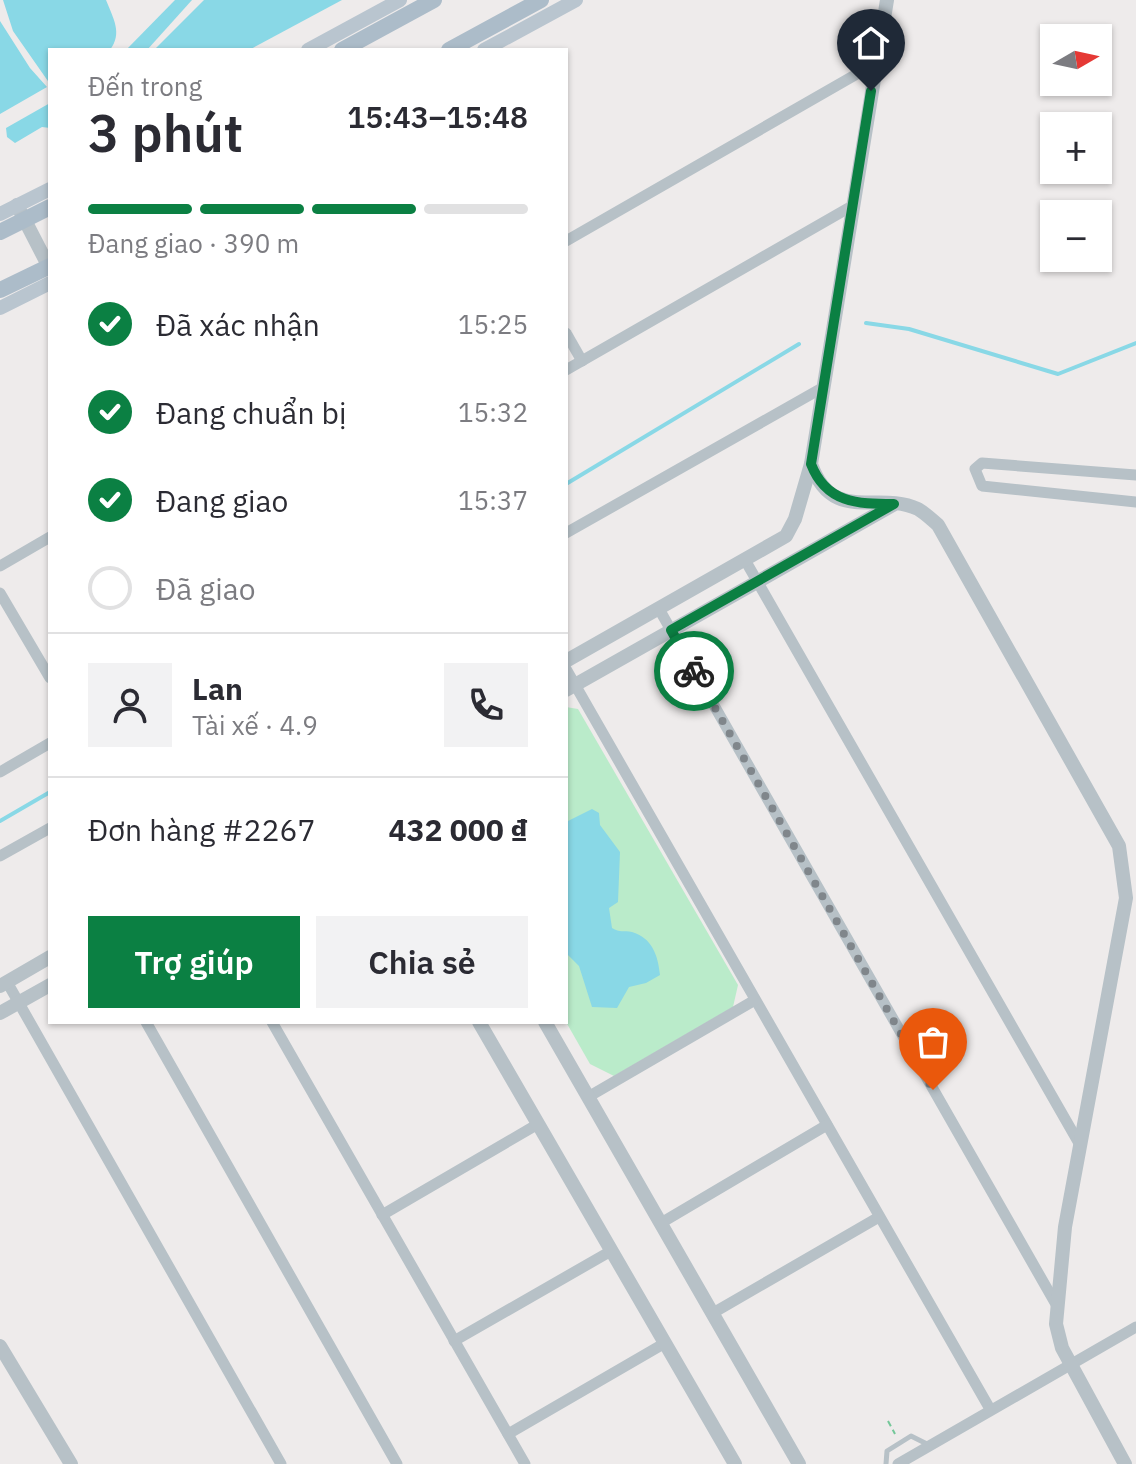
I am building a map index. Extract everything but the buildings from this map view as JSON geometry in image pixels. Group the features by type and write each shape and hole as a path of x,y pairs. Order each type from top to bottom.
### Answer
{"main road":[{"path":"312,48 400,0"},
{"path":"346,48 434,0"},
{"path":"453,48 541,0"},
{"path":"488,48 576,0"},
{"path":"0,232 48,191"},
{"path":"0,214 48,207"},
{"path":"0,290 48,273"},
{"path":"0,308 48,273"}],"street":[{"path":"568,660 786,536 792,528 811,464 887,0"},
{"path":"568,240 876,63"},
{"path":"568,369 852,206"},
{"path":"21,213 48,268"},
{"path":"568,336 582,361"},
{"path":"568,532 822,388"},
{"path":"1136,475 982,463 975,469 982,486 1136,502"},
{"path":"811,464 817,479 845,502 894,504 918,509 938,525 1119,846 1126,898 1080,1145 1061,1258 1057,1306 1059,1336 1071,1366 1125,1464"},
{"path":"894,504 571,688 990,1409"},
{"path":"0,566 48,538"},
{"path":"745,560 1080,1145"},
{"path":"0,593 48,675"},
{"path":"659,609 1057,1306"},
{"path":"0,772 48,744"},
{"path":"0,856 48,829"},
{"path":"48,958 4,984 19,1003 281,1464"},
{"path":"0,1013 48,986"},
{"path":"588,1097 755,1000"},
{"path":"147,1024 397,1464"},
{"path":"273,1024 525,1464"},
{"path":"480,1024 735,1464"},
{"path":"546,1024 799,1464"},
{"path":"382,1215 538,1124"},
{"path":"661,1223 827,1125"},
{"path":"713,1313 879,1217"},
{"path":"454,1341 611,1251"},
{"path":"898,1464 1136,1327"},
{"path":"508,1434 665,1343"},
{"path":"0,1346 71,1464"}],"lane":[{"path":"886,1464 887,1451 911,1436 930,1446"}],"path":[{"path":"888,1421 900,1443"}],"green space":[{"path":"568,707 578,709 738,985 733,1007 614,1076 590,1064 567,1024"}],"water":[{"path":"3,0 106,0 116,25 116,38 111,48 48,48 48,81 13,31"},
{"path":"175,0 192,0 149,48 128,48"},
{"path":"204,0 342,0 253,48 156,48"},
{"path":"0,21 30,68 47,87 0,114"},
{"path":"48,104 48,128 42,127 15,143 7,137 6,128"},
{"path":"592,809 599,813 600,825 620,852 618,902 609,908 612,928 645,938 658,961 660,975 646,983 629,987 617,1008 592,1007 579,966 568,955 568,821"}],"waterway":[{"path":"866,323 909,329 1058,374 1136,343"},
{"path":"568,483 799,344"},
{"path":"0,821 48,793"}],"way so far":[{"path":"694,671 933,1090"}],"route":[{"path":"694,671 671,630 894,504 859,505 845,502 817,479 811,464 871,91"}]}
